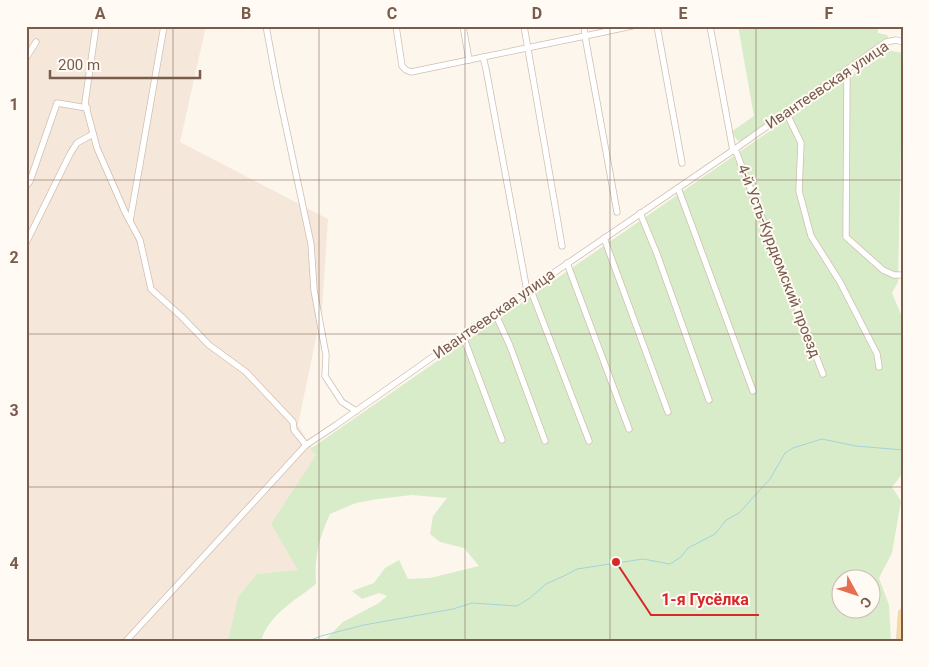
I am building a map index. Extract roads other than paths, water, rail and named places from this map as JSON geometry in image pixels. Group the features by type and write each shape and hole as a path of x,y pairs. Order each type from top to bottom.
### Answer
{"main road":[{"path":"901,641 903,613"}],"street":[{"path":"96,26 85,103 97,148 140,240 150,289 182,317 209,346 246,372 293,422 294,430 306,444"},
{"path":"130,221 164,26"},
{"path":"266,26 311,244 314,290 326,355 325,376 329,385 342,402 356,411"},
{"path":"396,26 402,66 410,72 632,26"},
{"path":"463,26 469,60"},
{"path":"524,26 562,246"},
{"path":"584,26 616,212"},
{"path":"657,26 682,163"},
{"name":"4-й Усть-Курдюмский проезд","path":"710,26 734,150 823,374"},
{"name":"Ивантеевская улица","path":"126,641 306,444 734,150 886,42 896,40 903,42"},
{"path":"26,58 36,42"},
{"path":"483,58 529,289 589,441"},
{"path":"847,71 846,237 883,270 894,275 903,275"},
{"path":"26,186 30,182 57,103 87,108"},
{"path":"786,112 801,143 798,191 811,236 840,282 877,354 879,368"},
{"path":"26,244 70,154 77,143 93,134"},
{"path":"678,188 753,390"},
{"path":"640,213 657,254 709,400"},
{"path":"604,238 668,412"},
{"path":"568,263 629,429"},
{"path":"496,313 545,441"},
{"path":"463,336 502,440"}],"waterway":[{"path":"308,641 364,625 453,609 472,603 517,606 546,584 577,569 643,559 670,564 681,557 688,548 715,534 726,520 739,513 770,479 785,453 793,448 822,439 856,446 903,450"}],"place":[{"name":"1-я Гусёлка","path":"616,562"}]}
